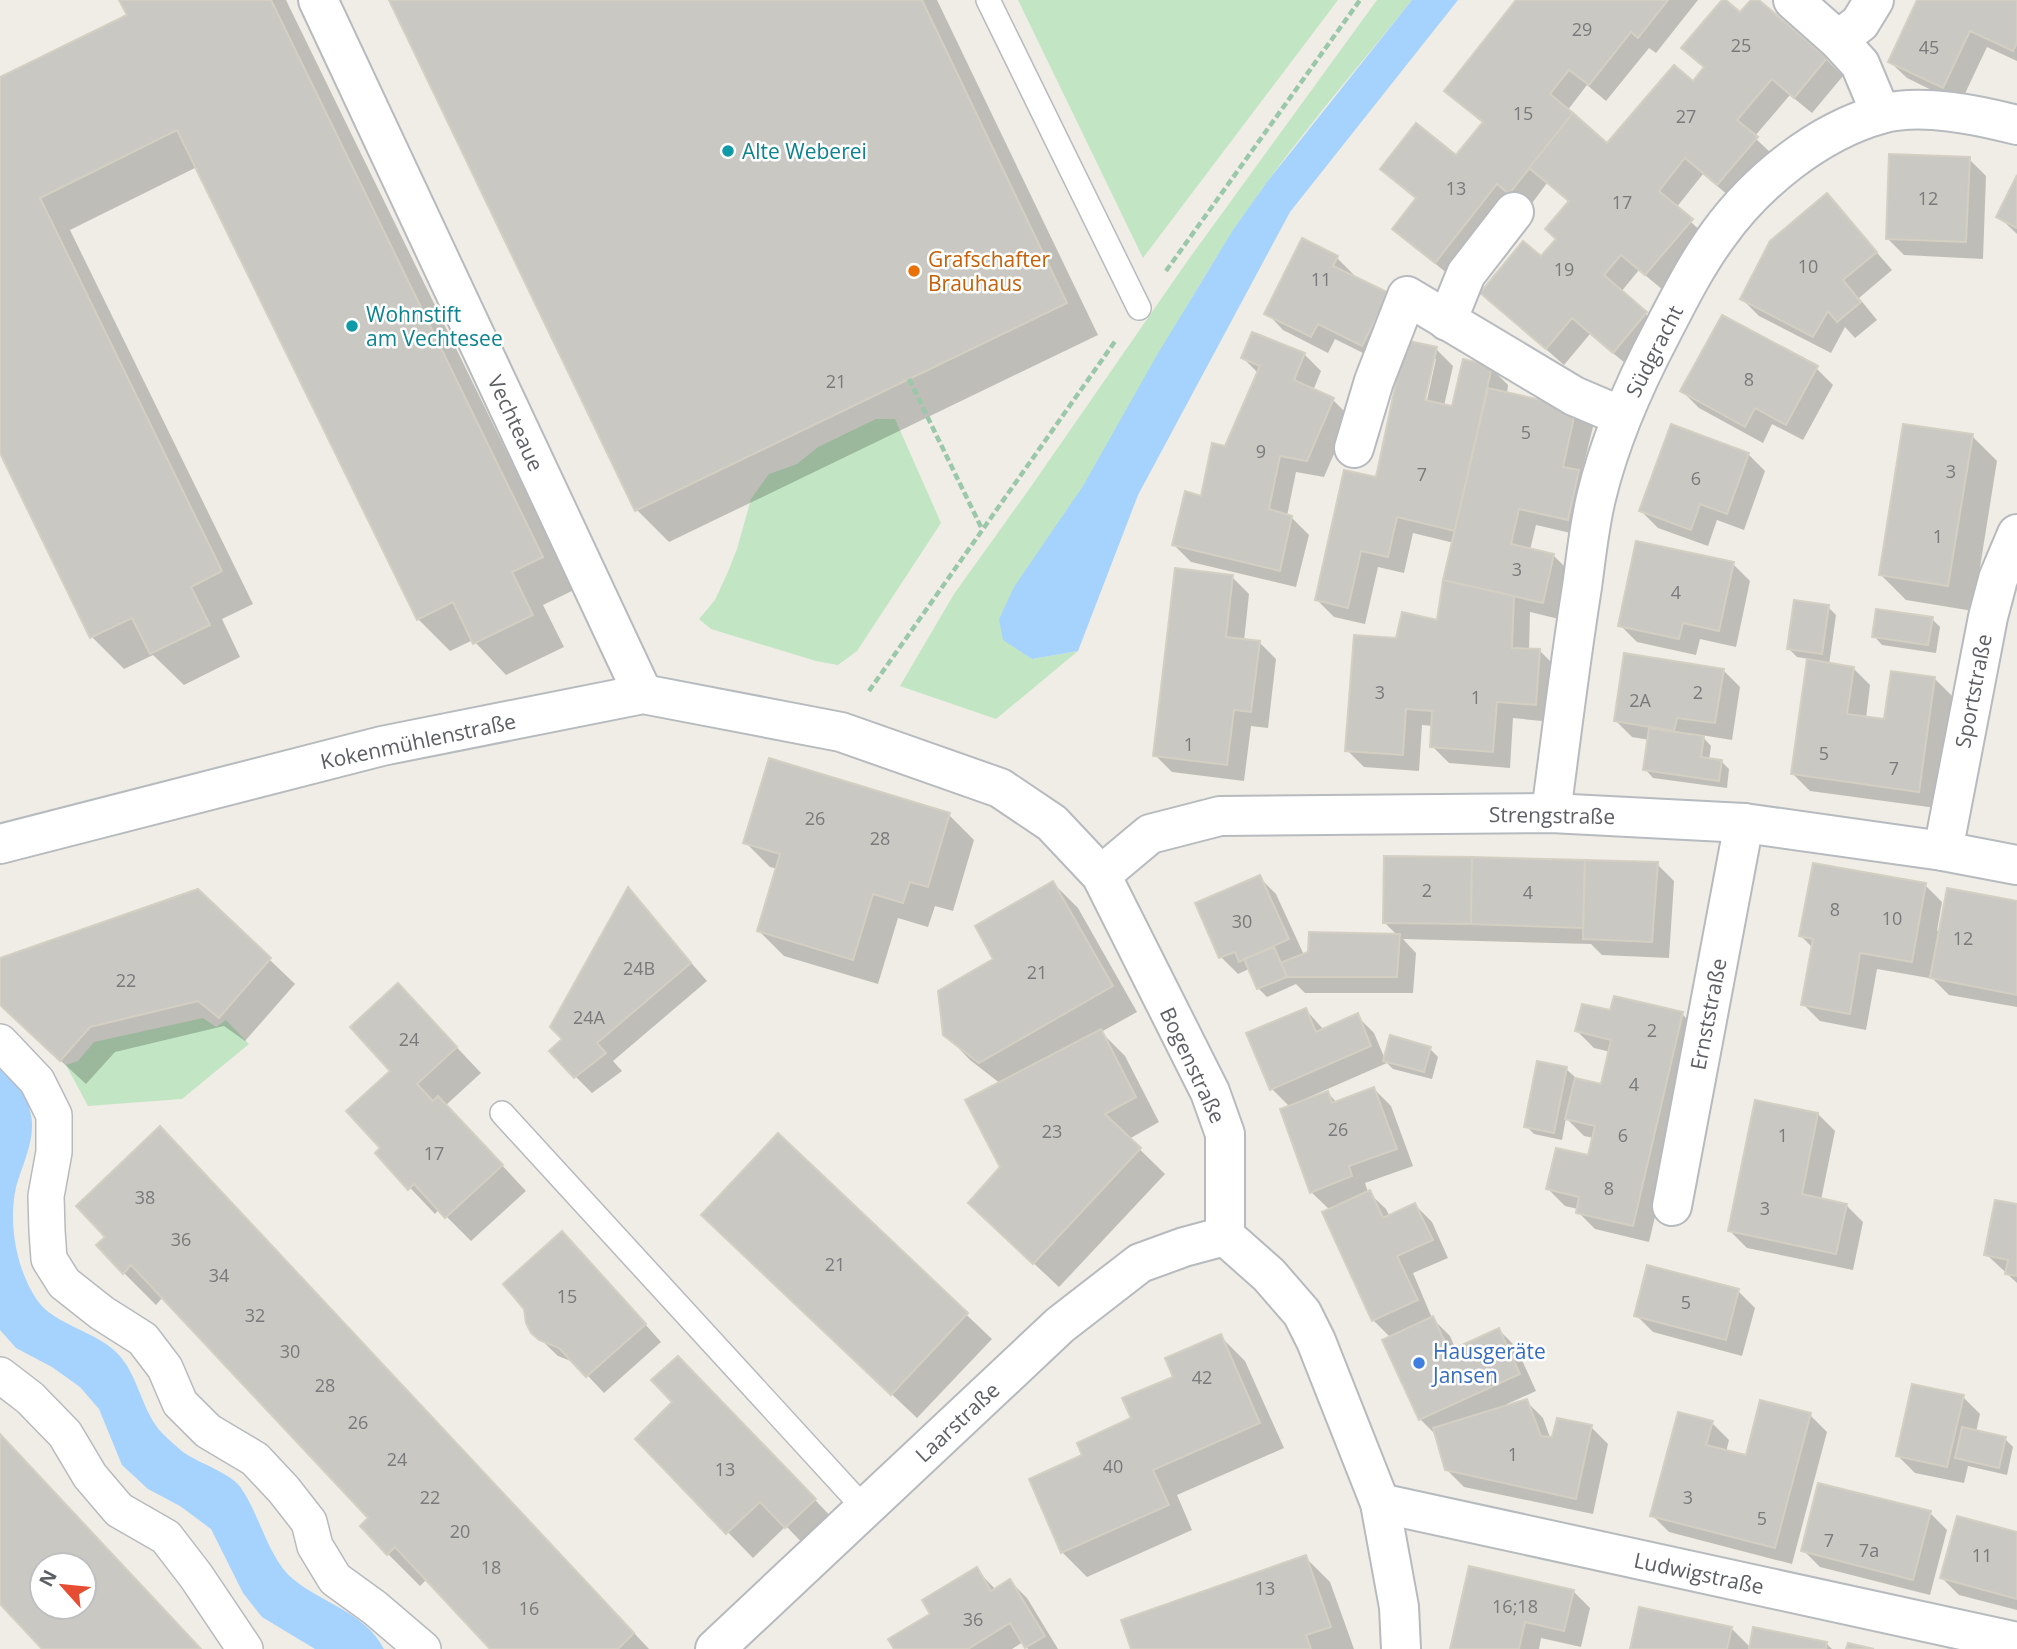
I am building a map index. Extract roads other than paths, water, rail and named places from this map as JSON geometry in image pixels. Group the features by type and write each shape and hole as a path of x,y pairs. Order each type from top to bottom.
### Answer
{"street":[{"name":"Vechteaue","path":"318,0 643,694"},
{"path":"1793,0 1838,40 1860,64 1881,114"},
{"path":"1838,40 1860,23 1874,0"},
{"name":"Südgracht","path":"1551,813 1595,499 1620,416 1672,314 1718,235 1754,194 1789,162 1835,133 1881,114 1945,111 1987,117 2017,125"},
{"path":"1447,321 1466,274 1514,212"},
{"path":"1354,448 1374,380 1407,296 1574,396 1620,416"},
{"name":"Sportstraße","path":"1943,851 1988,617 1998,579 2017,534"},
{"name":"Kokenmühlenstraße","path":"0,844 382,746 643,694 841,732"},
{"name":"Bogenstraße","path":"841,732 1000,788 1052,823 1101,876 1210,1092 1224,1134 1225,1236"},
{"name":"Strengstraße","path":"1101,876 1150,834 1220,816 1551,813 1744,823 1943,851 2017,865"},
{"name":"Ernststraße","path":"1672,1206 1744,823"},
{"path":"0,1042 37,1081 54,1115 54,1152 46,1196 47,1231 50,1259 64,1283 102,1313 143,1339 165,1368 180,1403 208,1431 255,1459 284,1490 309,1522 315,1546 335,1579 384,1615 423,1649"},
{"path":"1225,1236 1269,1275 1302,1313 1316,1341 1380,1503 1399,1607 1401,1649"},
{"name":"Laarstraße","path":"715,1649 1060,1325 1140,1263 1225,1236"},
{"path":"0,1375 30,1398 65,1434 90,1476 119,1510 166,1537 245,1649"},
{"name":"Ludwigstraße","path":"1380,1503 2017,1642"}],"lane":[{"path":"988,0 1139,309"},
{"path":"502,1113 865,1509"}],"water":[{"path":"1412,0 1458,0 1290,212 1138,495 1078,651 1032,659 1003,640 999,619 1014,587 1083,486 1157,355 1233,230 1267,182"},
{"path":"0,1061 23,1093 31,1115 32,1133 16,1187 13,1215 19,1260 37,1300 53,1315 97,1338 116,1352 130,1371 150,1415 163,1434 183,1452 230,1478 241,1488 285,1571 305,1588 355,1617 376,1636 384,1649 315,1649 262,1617 243,1593 211,1529 180,1506 148,1489 122,1465 99,1409 80,1387 52,1367 16,1348 0,1330"}],"place":[{"name":"Alte Weberei","path":"728,151"},
{"name":"Grafschafter Brauhaus","path":"914,271"},
{"name":"Wohnstift am Vechtesee","path":"352,326"},
{"name":"Hausgeräte Jansen","path":"1419,1363"}]}
